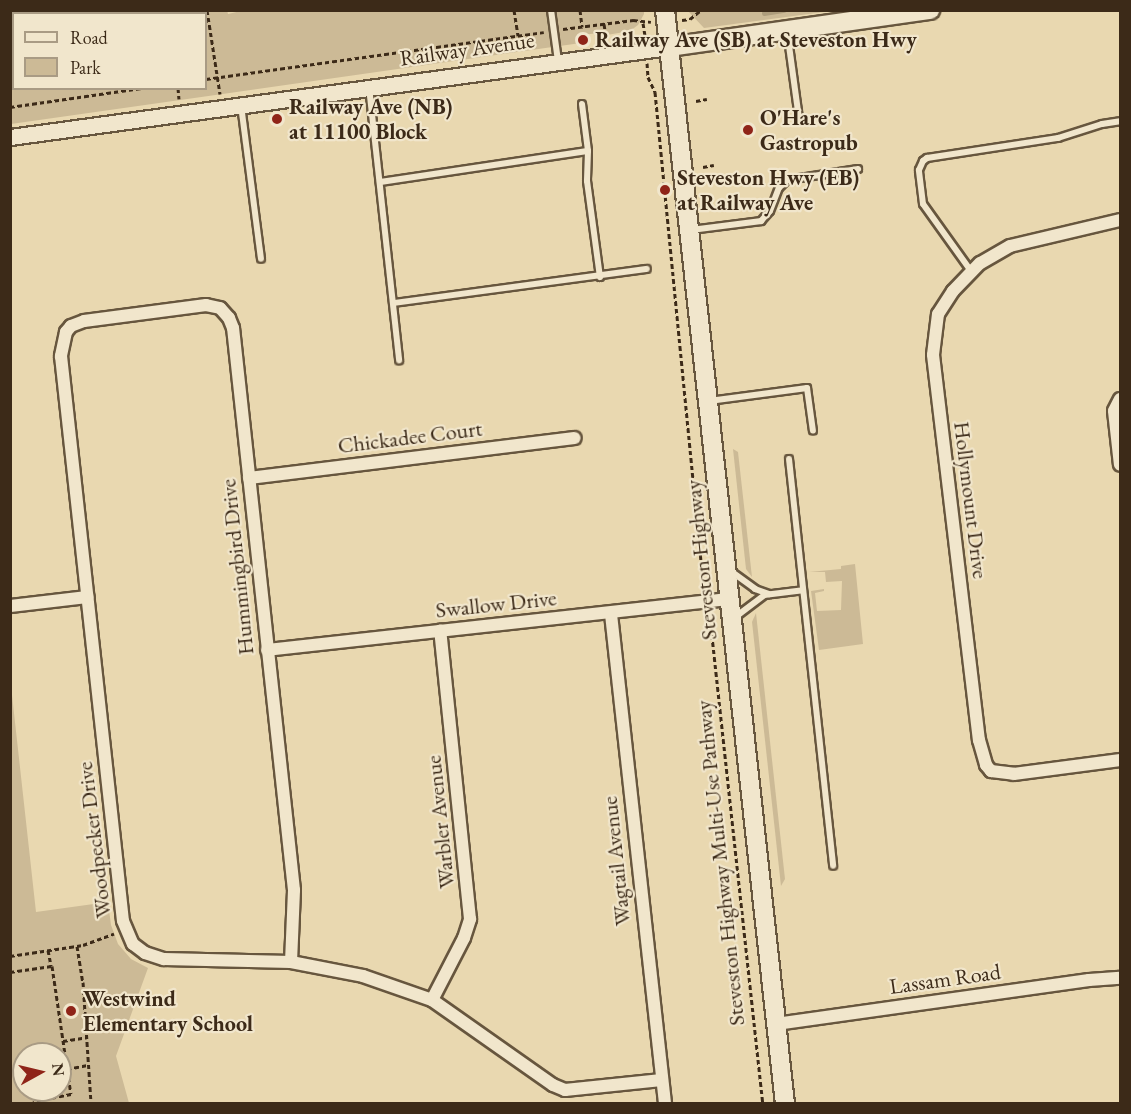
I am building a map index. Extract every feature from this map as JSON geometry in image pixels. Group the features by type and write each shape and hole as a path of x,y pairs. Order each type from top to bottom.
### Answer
{"main road":[{"name":"Steveston Highway","path":"665,10 785,1104"},
{"name":"Railway Avenue","path":"669,47 930,10"}],"street":[{"name":"Railway Avenue","path":"10,137 669,47"},
{"name":"Hollymount Drive","path":"1120,220 1010,246 993,254 971,272 945,302 938,314 933,355 981,749 990,774 1014,774 1120,760"},
{"name":"Hummingbird Drive","path":"84,321 206,305 225,312 233,328 294,890 291,963"},
{"name":"Woodpecker Drive","path":"84,321 71,326 66,332 61,356 127,931 133,944 145,952 164,959 291,963 363,976 432,1000 553,1085 565,1090 661,1080"},
{"path":"1120,399 1114,411 1120,465"},
{"name":"Chickadee Court","path":"249,478 575,438"},
{"path":"10,606 87,597"},
{"name":"Swallow Drive","path":"267,650 611,614 729,599"},
{"name":"Wagtail Avenue","path":"611,614 665,1104"},
{"name":"Warbler Avenue","path":"432,1000 464,938 470,919 440,631"},
{"name":"Lassam Road","path":"776,1024 1089,980 1120,978"}],"lane":[{"path":"551,10 558,62"},
{"path":"787,31 799,119"},
{"path":"369,87 399,360"},
{"path":"582,104 588,151 587,181 600,277"},
{"path":"240,105 261,259"},
{"path":"971,272 923,204 919,170 923,160 1058,138 1102,124 1120,121"},
{"path":"380,182 588,151"},
{"path":"690,230 761,221 770,211 779,188 787,180 858,169"},
{"path":"394,303 647,269"},
{"path":"708,401 807,388 813,431"},
{"path":"789,459 833,866"},
{"path":"726,568 755,589 770,594"},
{"path":"731,621 760,598 770,594 803,590"}],"path":[{"path":"207,10 220,94"},
{"path":"514,10 518,36"},
{"path":"580,10 582,27"},
{"path":"690,19 701,10"},
{"path":"207,79 633,20 643,23"},
{"path":"604,24 606,37"},
{"path":"649,75 656,103 705,573 703,580"},
{"path":"10,108 129,90"},
{"path":"178,90 179,99"},
{"path":"696,100 707,99"},
{"path":"703,167 714,165"},
{"name":"Steveston Highway Multi-Use Pathway","path":"708,620 711,627 764,1104"},
{"path":"10,956 77,946 127,931"},
{"path":"77,946 87,1037 91,1104"},
{"path":"48,950 63,1041 87,1037"},
{"path":"10,972 51,967"},
{"path":"72,1068 88,1065"}],"green space":[{"path":"227,10 228,14 245,10 644,10 644,14 638,25 630,31 601,36 600,33 580,35 581,43 11,124 10,45 12,44 12,90 207,90 207,12 141,11"},
{"path":"688,11 831,11 704,28"},
{"path":"733,449 738,452 752,577 746,569"},
{"path":"855,564 863,644 819,650 811,591 824,589 824,591 815,593 817,611 841,610 842,581 826,582 825,572 809,572 841,569 841,566"},
{"path":"756,613 785,879 781,886 752,622"},
{"name":"Westwind Elementary School","path":"10,677 36,912 108,902 111,925 118,944 131,959 148,968 116,1056 129,1103 11,1103"}],"waterway":[{"path":"764,13 784,10"}],"place":[{"name":"Railway Ave (SB) at Steveston Hwy","path":"583,40"},
{"name":"Railway Ave (NB) at 11100 Block","path":"277,119"},
{"name":"O'Hare's Gastropub","path":"748,130"},
{"name":"Steveston Hwy (EB) at Railway Ave","path":"665,190"},
{"name":"Westwind Elementary School","path":"71,1011"}]}
